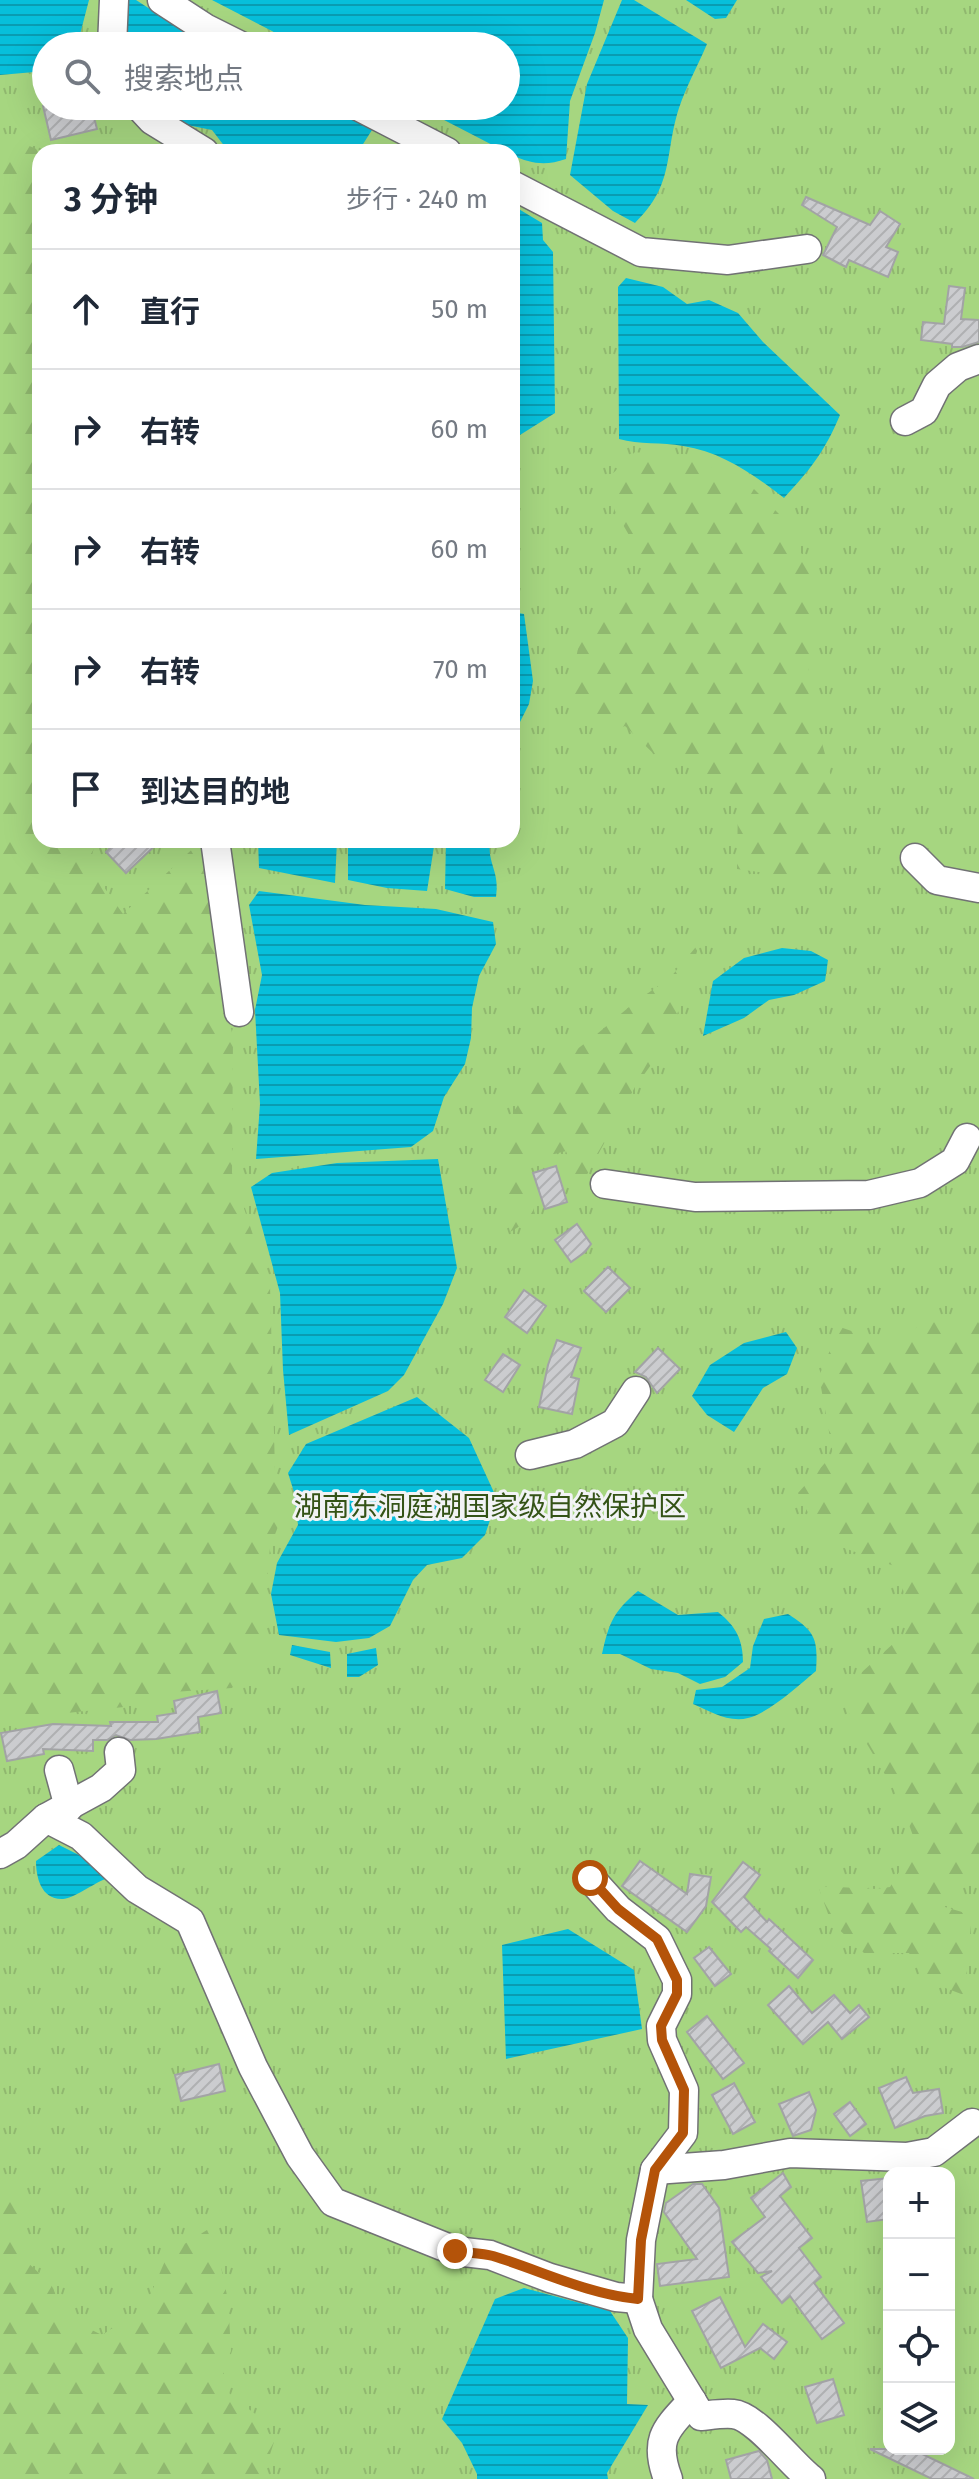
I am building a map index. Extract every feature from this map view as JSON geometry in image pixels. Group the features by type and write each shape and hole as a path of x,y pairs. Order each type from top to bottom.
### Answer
{"street":[{"path":"113,32 114,0"},
{"path":"162,0 217,32"},
{"path":"152,120 191,144"},
{"path":"385,120 432,144"},
{"path":"520,189 641,252 728,260 807,249"},
{"path":"905,421 924,411 937,385 958,367 979,359"},
{"path":"216,848 239,1012"},
{"path":"915,858 937,880 979,888"},
{"path":"605,1184 695,1197 796,1193 869,1195 920,1183 955,1161 967,1138"},
{"path":"530,1455 575,1444 615,1423 636,1391"},
{"path":"0,1854 58,1812 101,1788 121,1770 119,1752"},
{"path":"59,1770 58,1812 137,1889 190,1921 253,2067 300,2156 333,2202 455,2251 490,2255 550,2278 616,2297 638,2299"},
{"path":"590,1878 618,1909 657,1939 677,1980 677,1994 661,2026 662,2040 684,2090 683,2133 655,2170 641,2240 638,2299 648,2329 701,2416 737,2414 774,2440 794,2466 811,2479"},
{"path":"655,2170 724,2165 790,2153 907,2157 934,2152 972,2123"},
{"path":"668,2479 662,2462 664,2431 692,2401"}],"green space":[{"name":"湖南东洞庭湖国家级自然保护区","path":"0,0 979,0 979,2479 0,2479"},
{"path":"0,134 32,147 32,848 94,848 89,866 123,914 193,848 203,848 221,979 233,1038 232,1173 270,1285 275,1471 285,1509 270,1547 261,1648 232,1688 173,1692 124,1707 0,1720"},
{"path":"635,452 681,458 724,471 753,488 781,516 817,582 806,683 838,803 839,873 801,878 737,869 738,800 686,757 656,756 625,726 598,737 570,687 581,634 614,595 647,577 633,542 615,511 607,479"},
{"path":"700,942 669,1040 635,1087 578,1191 566,1151 524,1162 535,1217 510,1232 501,1180 502,1144 514,1111 534,1082 670,978"},
{"path":"979,1317 979,1881 969,1879 935,1904 972,1915 964,1995 924,1980 909,1953 864,1953 831,1922 818,1886 890,1887 916,1844 900,1800 847,1710 862,1672 905,1633 906,1601 897,1567 822,1540 798,1493 833,1454 819,1376 840,1327 883,1342 927,1323"},
{"path":"0,2179 37,2205 17,2223 26,2261 51,2284 65,2317 102,2335 145,2307 168,2254 207,2230 218,2253 228,2300 231,2351 223,2370 230,2395 258,2416 274,2442 262,2479 0,2479"}],"water":[{"path":"0,0 89,0 81,32 32,32 32,72 0,75"},
{"path":"123,0 136,0 185,32 123,32"},
{"path":"212,0 604,0 570,101 566,159 545,163 520,158 520,144 491,144 444,120 520,120 520,32 274,32"},
{"path":"622,0 634,0 707,44 679,108 663,182 648,209 635,223 613,211 570,175 587,84"},
{"path":"686,0 737,0 726,18 715,19"},
{"path":"170,120 353,120 372,130 363,144 223,144 212,130"},
{"path":"520,210 542,223 543,240 553,252 555,413 520,435"},
{"path":"626,278 663,287 687,304 709,300 738,313 763,342 840,415 816,460 784,498 749,473 711,453 683,446 619,439 618,287"},
{"path":"520,613 524,614 533,681 529,704 520,722"},
{"path":"258,848 337,848 335,883 259,868"},
{"path":"348,848 434,848 427,891 387,888 348,880"},
{"path":"446,848 490,848 496,897 474,897 445,889"},
{"path":"259,891 365,905 436,909 493,922 496,944 479,976 465,1064 444,1097 433,1131 411,1147 256,1159 260,1104 255,1010 262,975 249,905"},
{"path":"782,948 811,951 828,960 825,981 794,995 769,1000 744,1018 703,1036 713,981 744,958"},
{"path":"438,1159 457,1268 443,1304 404,1375 388,1391 289,1435 280,1293 251,1187 272,1173 337,1163"},
{"path":"786,1332 797,1348 787,1374 763,1388 734,1432 707,1415 692,1396 710,1365 744,1343"},
{"path":"417,1397 469,1438 497,1499 485,1535 462,1558 427,1565 413,1580 390,1626 369,1638 336,1642 279,1635 271,1594 277,1563 298,1525 288,1473 306,1444"},
{"path":"638,1591 678,1615 718,1612 737,1634 743,1662 725,1677 700,1684 678,1673 651,1669 620,1654 602,1654 613,1619"},
{"path":"788,1614 813,1637 816,1671 774,1705 748,1718 726,1718 693,1704 696,1690 722,1687 750,1668 753,1646 764,1619"},
{"path":"292,1645 330,1652 331,1668 290,1655"},
{"path":"376,1648 378,1665 359,1677 347,1677 347,1654"},
{"path":"59,1845 83,1857 105,1879 67,1898 50,1896 41,1886 36,1861"},
{"path":"568,1929 634,1970 642,2029 506,2059 502,1945"},
{"path":"524,2288 610,2311 628,2338 627,2404 648,2405 607,2473 608,2479 477,2479 462,2443 442,2419 495,2299"}],"building":[{"path":"46,120 95,120 97,129 51,140"},
{"path":"806,197 870,225 880,211 900,224 886,247 898,252 888,277 849,260 846,267 823,255 837,227 802,205"},
{"path":"949,286 965,288 961,319 979,320 979,342 952,347 952,344 921,340 923,322 944,324"},
{"path":"110,848 153,848 126,873 106,852"},
{"path":"556,1166 567,1202 545,1209 533,1173"},
{"path":"577,1224 591,1244 571,1262 555,1240"},
{"path":"608,1267 630,1288 606,1312 584,1291"},
{"path":"524,1290 546,1306 527,1333 505,1317"},
{"path":"557,1340 581,1348 571,1377 579,1379 572,1414 539,1407"},
{"path":"658,1348 680,1369 657,1393 646,1377 635,1372"},
{"path":"503,1354 520,1365 503,1392 485,1380"},
{"path":"217,1691 221,1713 198,1717 200,1732 130,1740 116,1735 107,1740 93,1740 93,1751 43,1749 44,1754 7,1761 1,1733 53,1724 111,1726 110,1722 158,1722 157,1716 176,1713 174,1701"},
{"path":"640,1861 687,1894 690,1874 711,1877 706,1906 687,1932 622,1886"},
{"path":"743,1862 760,1875 744,1897 767,1922 769,1919 813,1960 798,1978 769,1951 771,1949 746,1927 741,1932 712,1902"},
{"path":"709,1947 731,1974 715,1986 694,1958"},
{"path":"789,1986 812,2013 834,1995 850,2013 859,2005 869,2017 842,2039 828,2022 803,2044 768,2005"},
{"path":"707,2016 744,2063 723,2079 687,2032"},
{"path":"219,2064 225,2091 181,2101 175,2075"},
{"path":"906,2077 913,2093 939,2089 943,2113 925,2116 895,2128 879,2088"},
{"path":"734,2083 755,2122 733,2134 712,2095"},
{"path":"809,2092 816,2110 811,2130 793,2136 779,2104"},
{"path":"850,2102 866,2124 850,2136 834,2114"},
{"path":"783,2173 791,2187 780,2196 812,2238 799,2248 821,2277 814,2283 844,2323 822,2339 790,2296 782,2303 761,2277 772,2271 758,2273 732,2242 765,2217 751,2198"},
{"path":"883,2179 883,2220 867,2222 861,2181"},
{"path":"693,2184 702,2184 719,2208 729,2277 660,2286 657,2264 697,2259 664,2212 666,2203"},
{"path":"720,2297 745,2347 763,2324 787,2342 774,2359 760,2348 721,2368 692,2311"},
{"path":"833,2379 844,2415 817,2423 805,2387"},
{"path":"870,2449 883,2449 883,2455 924,2455 974,2479 932,2479"},
{"path":"759,2451 767,2460 772,2479 731,2479 726,2460"}],"route":[{"path":"455,2251 490,2255 550,2278 616,2297 638,2299 641,2240 655,2170 683,2133 684,2090 662,2040 661,2026 677,1994 677,1980 657,1939 618,1909 590,1878"}]}
